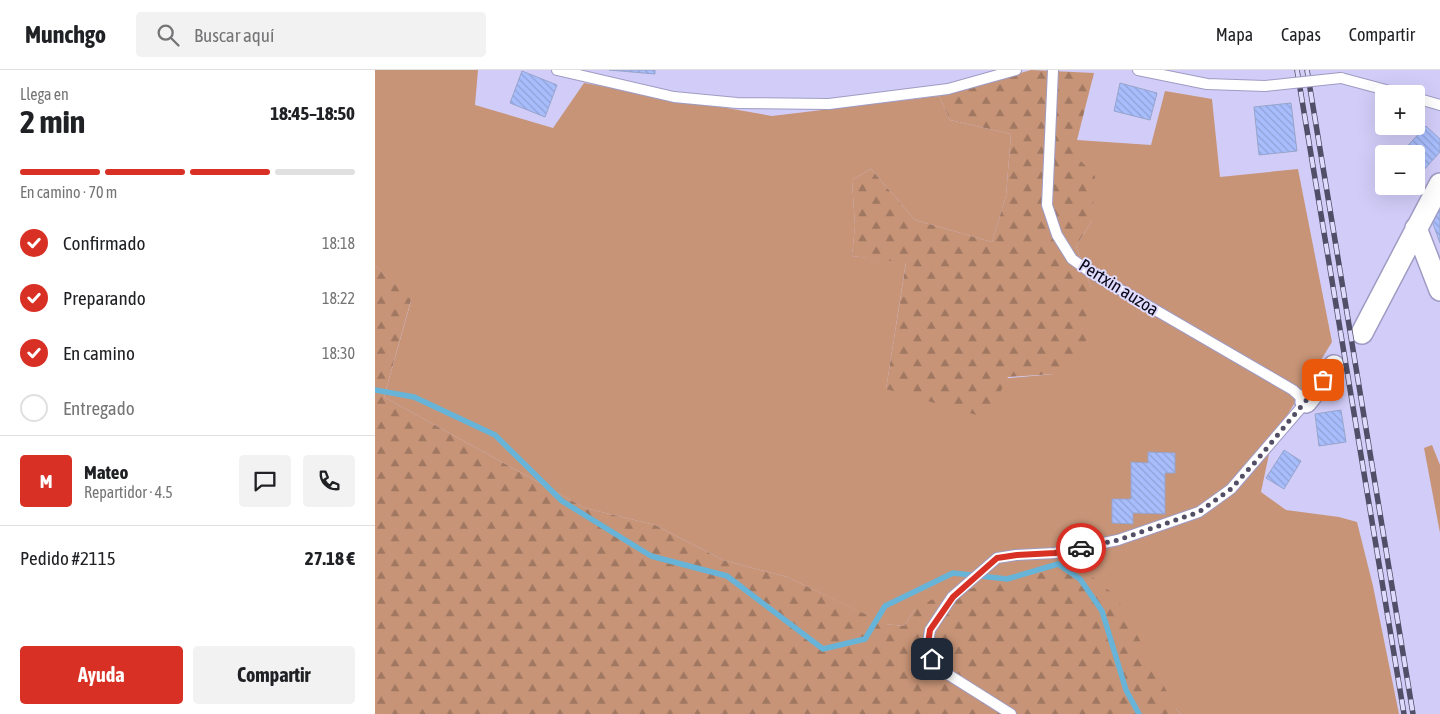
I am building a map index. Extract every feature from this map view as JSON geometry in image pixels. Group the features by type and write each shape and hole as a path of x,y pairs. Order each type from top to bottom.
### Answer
{"street":[{"path":"1362,333 1440,184"},
{"path":"1416,228 1440,290"},
{"path":"1306,402 1334,366"}],"lane":[{"path":"557,70 674,97 737,103 829,104 948,89 1017,70"},
{"name":"Pertxin auzoa","path":"1053,70 1047,205 1057,235 1072,259 1090,272 1293,390 1306,402"},
{"path":"1138,70 1207,84 1265,86 1341,78 1375,87"},
{"path":"1425,101 1440,105"},
{"path":"1011,714 938,668 927,650 930,630 953,597 997,558 1055,553 1118,540 1199,512 1231,489 1306,402"}],"green space":[{"path":"375,70 478,70 475,105 553,128 584,83 772,116 939,96 950,120 1011,134 1006,196 992,242 915,220 871,169 852,180 855,226 852,256 906,262 886,389 1054,374 1091,287 1076,246 1092,221 1077,157 1077,140 1151,145 1165,91 1212,99 1220,177 1298,169 1332,342 1272,440 1261,492 1286,510 1339,517 1357,522 1373,586 1399,714 1181,714 1176,709 915,609 904,626 885,624 787,577 723,560 655,525 585,508 384,397 411,301 375,265"},
{"path":"1031,70 1094,73 1077,140 1077,157 1095,176 1092,221 1076,246 1091,287 1086,341 1054,374 1008,377 987,418 886,389 906,263 852,256 855,226 852,180 871,169 915,220 992,242 1006,196 1011,134 950,120 939,96"},
{"path":"375,265 411,300 384,397 585,508 655,525 723,560 787,577 886,624 904,626 915,609 931,600 998,581 1057,570 1086,572 1117,597 1176,709 1181,714 375,714"},
{"path":"1432,445 1440,465 1440,533 1424,448"}],"building":[{"path":"609,70 655,70 655,74"},
{"path":"522,71 557,85 545,117 510,103"},
{"path":"1120,83 1157,93 1150,120 1114,111"},
{"path":"1291,103 1297,151 1259,155 1254,107"},
{"path":"1425,127 1440,139 1440,152 1425,169 1425,145 1408,145 1418,135 1425,135"},
{"path":"1440,209 1440,243 1429,213"},
{"path":"1341,410 1346,442 1319,446 1315,414"},
{"path":"1284,450 1301,461 1284,489 1266,478"},
{"path":"1148,452 1175,453 1175,473 1165,473 1165,514 1133,513 1133,524 1112,523 1112,499 1131,499 1131,462 1148,463"}],"waterway":[{"path":"375,390 414,397 495,435 562,501 651,556 727,576 823,649 865,639 885,606 953,573 1007,579 1058,564 1080,579 1102,611 1126,690 1139,714"}],"railway":[{"path":"1297,70 1404,714"},
{"path":"1307,70 1413,714"}],"way so far":[{"path":"1081,548 1118,540 1199,512 1231,489 1323,380"}],"route":[{"path":"932,659 927,650 930,630 953,597 997,558 1055,553 1081,548"}]}
